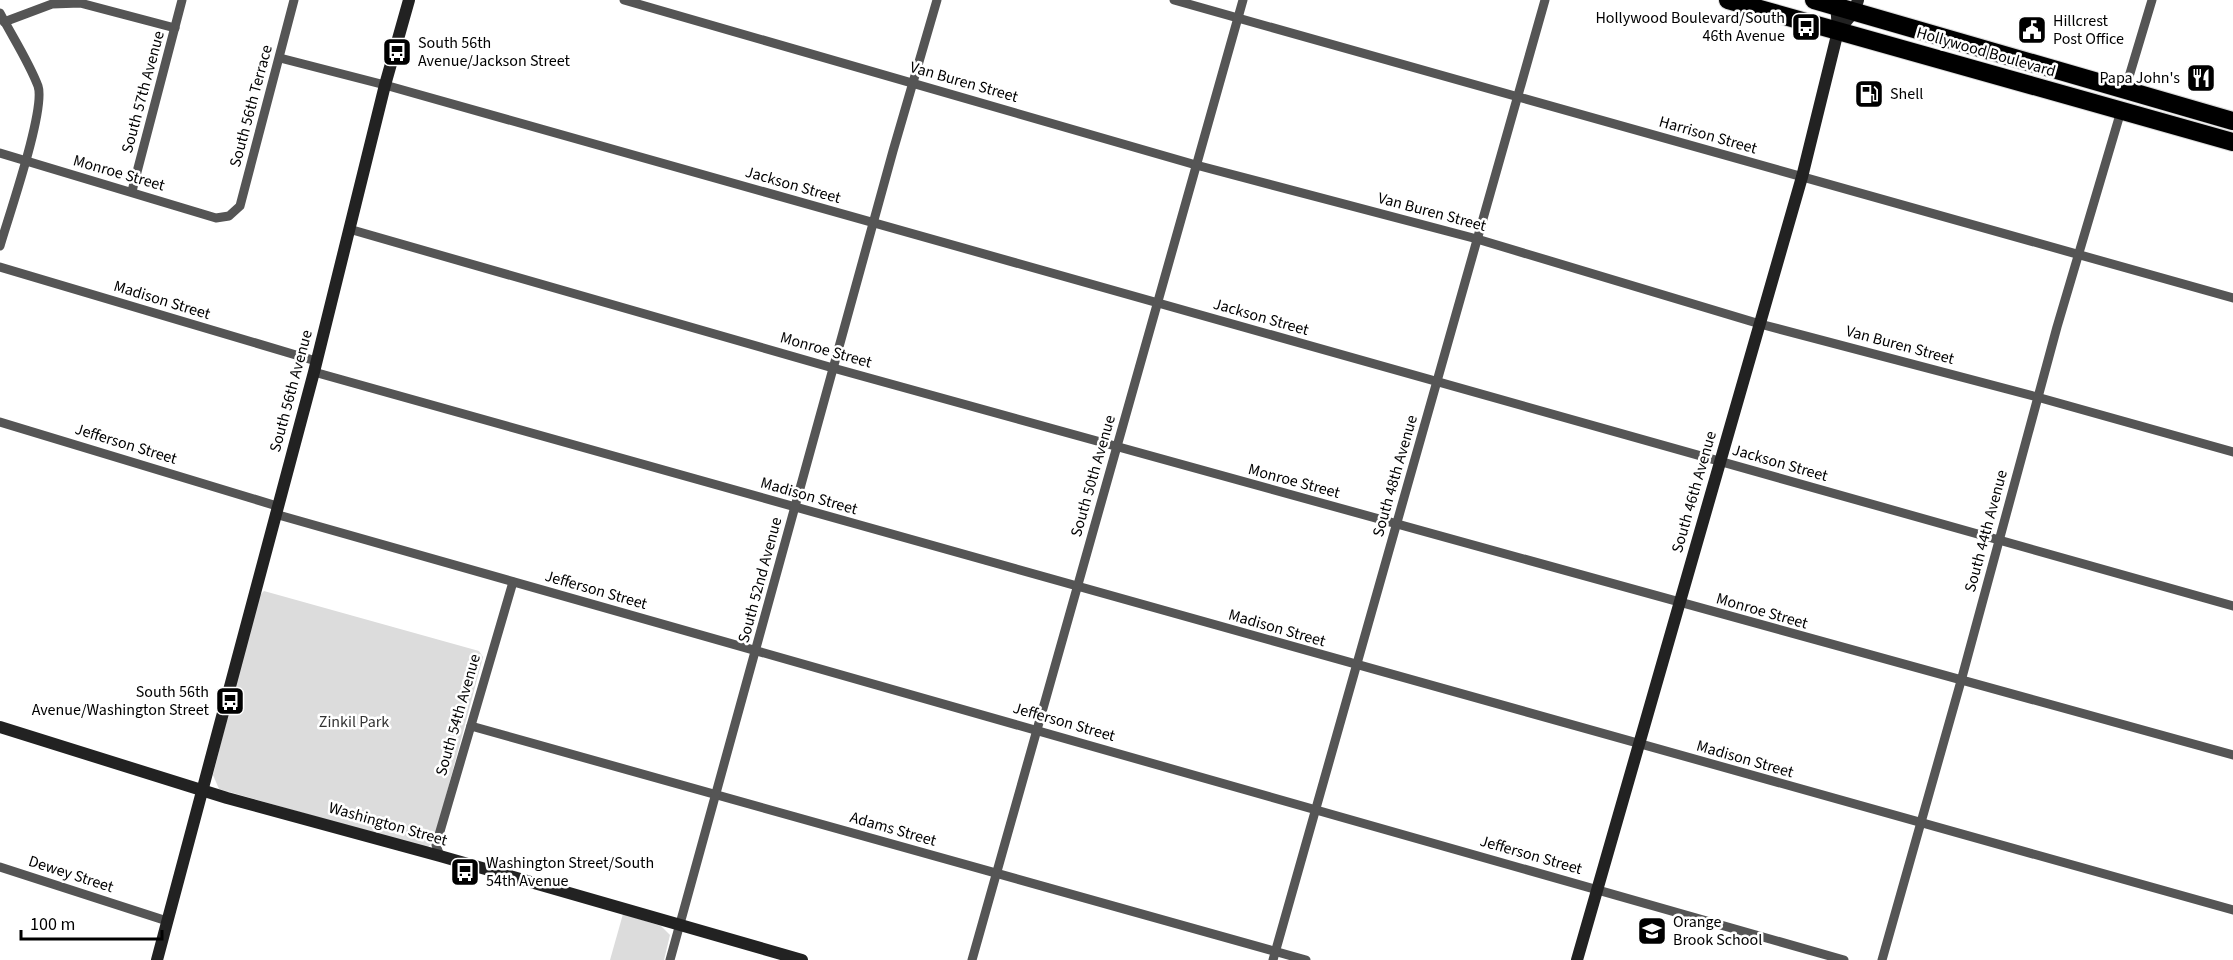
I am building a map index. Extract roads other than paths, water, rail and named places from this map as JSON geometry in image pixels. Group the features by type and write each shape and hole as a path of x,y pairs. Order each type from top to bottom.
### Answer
{"highway":[{"name":"Hollywood Boulevard","path":"1728,0 2233,142"},
{"name":"Hollywood Boulevard","path":"1814,0 1856,6 2125,90 2233,121"},
{"path":"2019,82 2047,81 2110,98 2124,94 2125,90"},
{"path":"2121,111 2132,105 2140,105 2195,121 2209,114"}],"street":[{"name":"South 57th Avenue","path":"132,191 182,0"},
{"name":"South 56th Terrace","path":"229,216 240,206 294,0"},
{"name":"South 56th Avenue","path":"157,960 315,367 385,85 409,0"},
{"name":"Van Buren Street","path":"624,0 1196,165 1477,239 1760,324 2037,397 2233,452"},
{"name":"South 52nd Avenue","path":"670,960 873,223 937,0"},
{"name":"Harrison Street","path":"1174,0 2233,298"},
{"name":"South 50th Avenue","path":"972,960 1243,0"},
{"name":"South 48th Avenue","path":"1274,956 1545,0"},
{"path":"2125,90 2152,0"},
{"path":"0,246 26,162 38,107 39,88 2,17 52,4 80,3 175,28"},
{"path":"1836,3 1838,31"},
{"path":"1838,31 1856,6"},
{"name":"South 46th Avenue","path":"1577,960 1802,177 1838,31"},
{"name":"Jackson Street","path":"280,58 385,85 2233,606"},
{"name":"South 44th Avenue","path":"1882,960 1961,681 2037,397 2121,111"},
{"name":"Monroe Street","path":"0,153 216,218 229,216"},
{"name":"Monroe Street","path":"349,229 833,368 2233,755"},
{"name":"Madison Street","path":"0,267 315,367 795,508 2233,910"},
{"name":"Jefferson Street","path":"0,422 276,510 513,582 1844,960"},
{"name":"South 54th Avenue","path":"440,856 436,845 513,582"},
{"name":"Adams Street","path":"471,726 997,873 1274,956 1306,960"},
{"name":"Washington Street","path":"0,727 202,790 802,960"},
{"name":"Dewey Street","path":"0,867 167,921"}],"place":[{"name":"Hollywood Boulevard/South 46th Avenue","path":"1806,27"},
{"name":"Hillcrest Post Office","path":"2032,30"},
{"name":"South 56th Avenue/Jackson Street","path":"397,52"},
{"name":"Papa John's","path":"2201,78"},
{"name":"Shell","path":"1869,94"},
{"name":"South 56th Avenue/Washington Street","path":"230,701"},
{"name":"Washington Street/South 54th Avenue","path":"465,872"},
{"name":"Orange Brook School","path":"1652,931"}],"park label":[{"name":"Zinkil Park","path":"354,722"}]}
